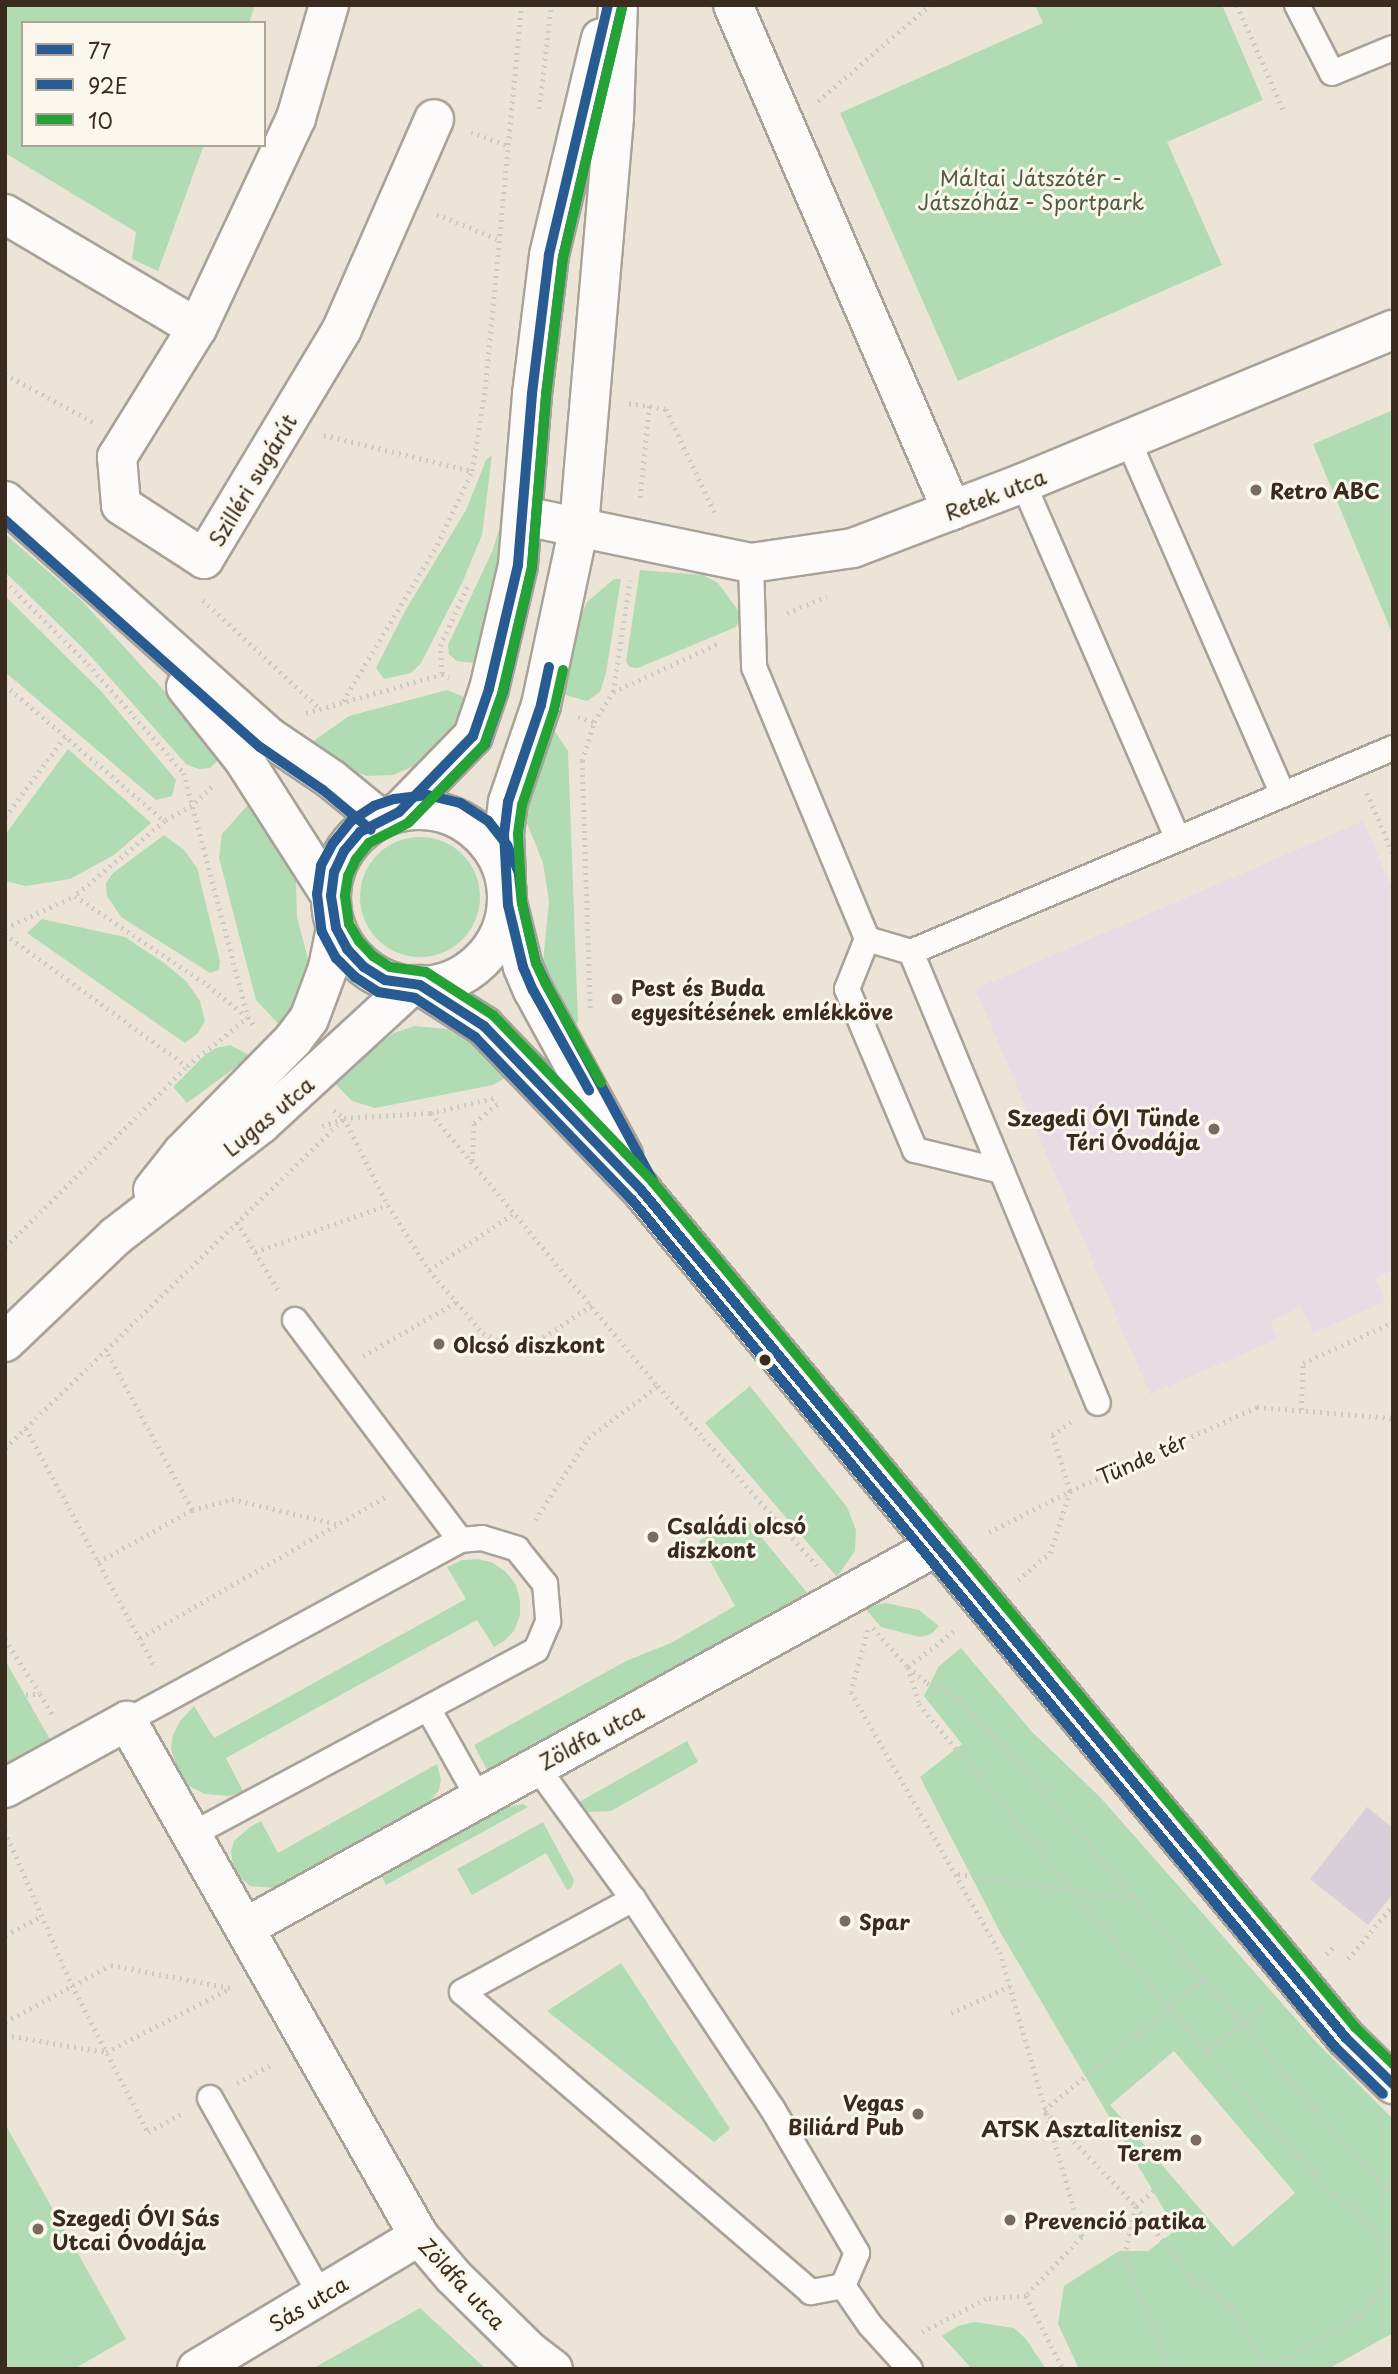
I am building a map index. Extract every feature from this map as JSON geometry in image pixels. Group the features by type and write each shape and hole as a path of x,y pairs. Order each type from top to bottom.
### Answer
{"street":[{"name":"Szilléri sugárút","path":"330,5 296,118 197,328 117,457 121,505 204,559 342,329 434,119"},
{"path":"333,912 334,872 344,850 360,832 389,815 473,736 489,689 518,565 532,394 549,255 608,5"},
{"path":"5,500 114,599 257,748 333,912 347,949 364,967 385,980 416,985 449,981 483,960 504,925 507,891 504,834 508,802 541,705 579,526 614,117 618,5"},
{"path":"733,5 952,511"},
{"path":"5,214 197,328"},
{"name":"Retek utca","path":"524,516 751,563 853,548 1023,484 1393,330"},
{"path":"257,748 331,779 389,815 427,809 454,816 478,830 495,852 507,891 523,967 533,990 642,1191"},
{"name":"Lugas utca","path":"116,1236 183,1152 293,1040 309,1018 328,968 333,912"},
{"path":"416,985 484,1026 642,1191 1346,2038 1393,2084"},
{"name":"Lugas utca","path":"5,1342 116,1236 261,1124 416,985"},
{"name":"Zöldfa utca","path":"246,1927 536,1766 858,1618 937,1546"},
{"path":"5,1788 127,1721"},
{"name":"Zöldfa utca","path":"127,1721 419,2236 453,2276 510,2332 554,2369"},
{"name":"Sás utca","path":"197,2369 419,2236"}],"lane":[{"path":"1297,5 1332,73 1393,48"},
{"path":"1128,440 1283,794"},
{"path":"1023,484 1178,839"},
{"path":"751,563 754,667 867,939 847,989 915,1150 1001,1171"},
{"path":"867,939 911,952 1354,764 1390,756"},
{"path":"911,952 1098,1403"},
{"path":"295,1320 460,1540"},
{"path":"127,1721 460,1540 482,1538 517,1549 545,1584 548,1622 536,1650 429,1710 193,1834"},
{"path":"429,1710 480,1799"},
{"path":"536,1766 632,1899 772,2108 857,2253 843,2286"},
{"path":"632,1899 462,1992 811,2291 843,2286"},
{"path":"210,2098 321,2296"},
{"path":"843,2286 870,2325 910,2369"}],"path":[{"path":"342,702 437,545 472,471 485,389 521,5"},
{"path":"785,129 930,5"},
{"path":"1237,5 1284,111"},
{"path":"5,374 127,441"},
{"path":"649,405 666,409 730,547 751,563"},
{"path":"285,425 472,471"},
{"path":"204,559 193,590 318,707"},
{"path":"5,581 88,664 184,773 192,806"},
{"path":"541,705 594,722 613,692 754,626"},
{"path":"5,928 75,896 165,821 192,806 290,720 318,707 442,674 489,689"},
{"path":"5,685 165,821"},
{"path":"5,817 66,735"},
{"path":"1354,764 1393,853"},
{"path":"5,1247 187,1066 248,1017 208,985 75,896"},
{"path":"5,934 187,1066"},
{"path":"472,1162 474,1123 509,1095"},
{"path":"430,1113 658,1386 858,1618 908,1667 927,1683 959,1699 997,1737 1343,2143 1393,2196"},
{"path":"5,1448 344,1118 388,1205 429,1270 483,1333 520,1353 592,1305"},
{"path":"256,1252 388,1205"},
{"path":"429,1270 514,1213"},
{"path":"237,1222 295,1320"},
{"path":"335,1373 456,1302"},
{"path":"1301,1410 1303,1363 1393,1322"},
{"path":"106,1350 192,1510"},
{"path":"517,1549 589,1438 658,1386"},
{"path":"1025,1574 1050,1553 1070,1491 1052,1434 1098,1403"},
{"name":"Tünde tér","path":"989,1532 1070,1491 1257,1407 1393,1418"},
{"path":"26,1428 171,1697"},
{"path":"140,1638 415,1480"},
{"path":"99,1562 192,1510 232,1499 338,1524"},
{"path":"858,1618 851,1692 1000,1952 1082,2237 1026,2296 986,2299 892,2348"},
{"path":"5,1639 74,1750"},
{"path":"908,1667 919,1704 1206,2052 1322,2183 1393,2245"},
{"path":"5,1695 40,1694"},
{"path":"5,1831 72,1985 148,2132 272,2064"},
{"path":"956,1873 1133,1899"},
{"path":"1348,1959 1393,1905"},
{"path":"5,1935 42,1916"},
{"path":"5,2022 111,1965 232,1988 106,2052 5,2035"},
{"path":"1044,2109 1203,1980"},
{"path":"951,2013 1010,1986"},
{"path":"1206,2052 1241,2024"},
{"path":"1044,2109 1136,2206 1194,2280 1230,2305 1266,2368 1360,2317 1393,2277"},
{"path":"1169,2369 1124,2256 1136,2206 1171,2176"},
{"path":"1026,2296 1063,2369"}],"shaded area":[{"name":"Szegedi ÓVI Tünde Téri Óvodája","path":"1363,821 1393,891 1393,1270 1375,1278 1385,1302 1313,1333 1301,1307 1271,1321 1278,1339 1150,1394 975,989"},
{"path":"1367,1807 1393,1828 1393,1894 1368,1925 1310,1879"}],"green space":[{"path":"5,5 255,5 250,21 21,21 21,147 203,147 158,271 132,259 136,232 5,153"},
{"name":"Máltai Játszótér - Játszóház - Sportpark","path":"1035,5 1222,5 1263,100 1167,142 1222,265 958,381 840,113 1043,23"},
{"path":"1393,410 1393,635 1313,444"},
{"path":"492,455 482,535 462,583 421,663 411,673 384,679 376,668 405,611 466,510 486,460"},
{"path":"509,467 506,523 483,664 457,661 449,654 448,645 492,552 499,530 502,495"},
{"path":"5,534 82,601 223,755 210,768 199,769 186,764 86,651 5,572"},
{"path":"640,570 703,575 718,583 737,609 740,618 736,627 638,668 630,667 626,662"},
{"path":"614,579 621,579 606,673 600,692 587,701 562,694 577,624 587,602"},
{"path":"5,596 102,692 176,780 172,796 156,800 5,672"},
{"path":"447,690 474,701 460,727 428,760 393,775 367,776 343,768 305,747 349,716"},
{"path":"552,727 568,751 578,1021 573,1034 542,973 549,901 543,863 527,823 530,777"},
{"path":"68,749 151,823 114,855 70,879 26,886 9,882 5,880 5,835"},
{"path":"254,798 290,855 296,879 297,917 311,975 284,1030 256,1000 219,858 222,834"},
{"path":"164,835 184,850 197,868 220,961 219,970 210,973 121,917 107,896 106,883 113,873"},
{"path":"420,837 443,842 462,855 475,874 480,897 475,920 462,939 443,952 420,957 397,952 378,939 365,920 360,897 365,874 378,855 397,842"},
{"path":"42,919 125,937 164,963 186,981 200,1001 205,1021 198,1033 185,1043 27,933"},
{"path":"414,1026 448,1029 480,1045 510,1075 493,1085 375,1108 352,1101 332,1080 394,1033"},
{"path":"230,1045 251,1056 187,1103 173,1087 205,1055 216,1048"},
{"path":"750,1386 847,1507 856,1530 855,1551 837,1577 705,1423"},
{"path":"744,1516 809,1595 488,1772 474,1745 626,1661 671,1643 735,1606 699,1541"},
{"path":"478,1559 493,1563 506,1572 516,1585 520,1616 514,1631 504,1641 494,1647 477,1620 226,1758 243,1791 230,1796 205,1794 180,1777 171,1749 173,1735 180,1721 194,1706 214,1738 466,1599 447,1567 462,1560"},
{"path":"886,1603 919,1610 939,1626 931,1634 920,1637 881,1627 864,1607"},
{"path":"961,1648 1032,1732 1100,1797 1317,2043 1393,2119 1393,2333 1328,2369 1079,2369 1058,2324 1064,2286 1119,2251 1148,2251 1176,2230 999,1930 920,1777 962,1744 924,1696 939,1666","holes":["1174,2051 1295,2193 1233,2247 1110,2105"]},
{"path":"5,1660 52,1743 5,1767"},
{"path":"687,1741 698,1762 611,1811 589,1812 579,1802"},
{"path":"437,1764 441,1779 439,1790 426,1806 276,1888 250,1886 234,1872 231,1851 234,1841 261,1821 278,1853"},
{"path":"523,1804 528,1807 386,1885 382,1877 506,1807"},
{"path":"543,1822 574,1880 572,1887 567,1890 546,1853 472,1895 457,1869"},
{"path":"621,1963 730,2129 714,2142 547,2011"},
{"name":"Szegedi ÓVI Sás Utcai Óvodája","path":"5,2124 126,2339 74,2369 5,2369"},
{"path":"420,2308 486,2369 312,2369"},
{"path":"975,2322 1014,2328 1026,2339 1046,2369 972,2369 942,2336 958,2326"}],"transit line":[{"name":"77","path":"608,5 549,255 532,394 518,565 489,689 473,736 399,812 360,832 344,851 334,872 331,896 336,928 347,949 364,967 385,980 420,985 484,1026 642,1191 1346,2038 1393,2084"},
{"name":"92E","path":"409,822 485,744 503,692 532,567 546,395 563,257 622,8"},
{"name":"10","path":"622,8 563,257 546,395 532,567 502,694 484,745 408,823 369,843 356,859 348,876 345,896 349,924 359,941 373,956 390,967 426,972 493,1015 652,1181 1356,2028 1393,2064"},
{"name":"92E","path":"5,520 260,747 323,790 371,830"},
{"name":"77","path":"549,667 541,705 508,802 504,834 508,905 523,967 533,990 589,1090"},
{"name":"10","path":"563,670 554,710 522,805 518,834 522,903 536,963 601,1083"},
{"name":"92E","path":"654,1183 536,963 522,903 519,873 507,845 488,821 460,803 427,795 394,799 374,806 351,821 333,843 321,866 317,894 322,932 336,958 355,977 378,992 415,998 475,1037 632,1200 1335,2047 1383,2094"}],"place":[{"name":"Retro ABC","path":"1256,490"},
{"name":"Pest és Buda egyesítésének emlékköve","path":"617,999"},
{"name":"Szegedi ÓVI Tünde Téri Óvodája","path":"1214,1129"},
{"name":"Olcsó diszkont","path":"439,1344"},
{"name":"Családi olcsó diszkont","path":"653,1537"},
{"name":"Spar","path":"845,1921"},
{"name":"Vegas Biliárd Pub","path":"918,2114"},
{"name":"ATSK Asztalitenisz Terem","path":"1196,2140"},
{"name":"Prevenció patika","path":"1010,2220"},
{"name":"Szegedi ÓVI Sás Utcai Óvodája","path":"38,2229"}]}
